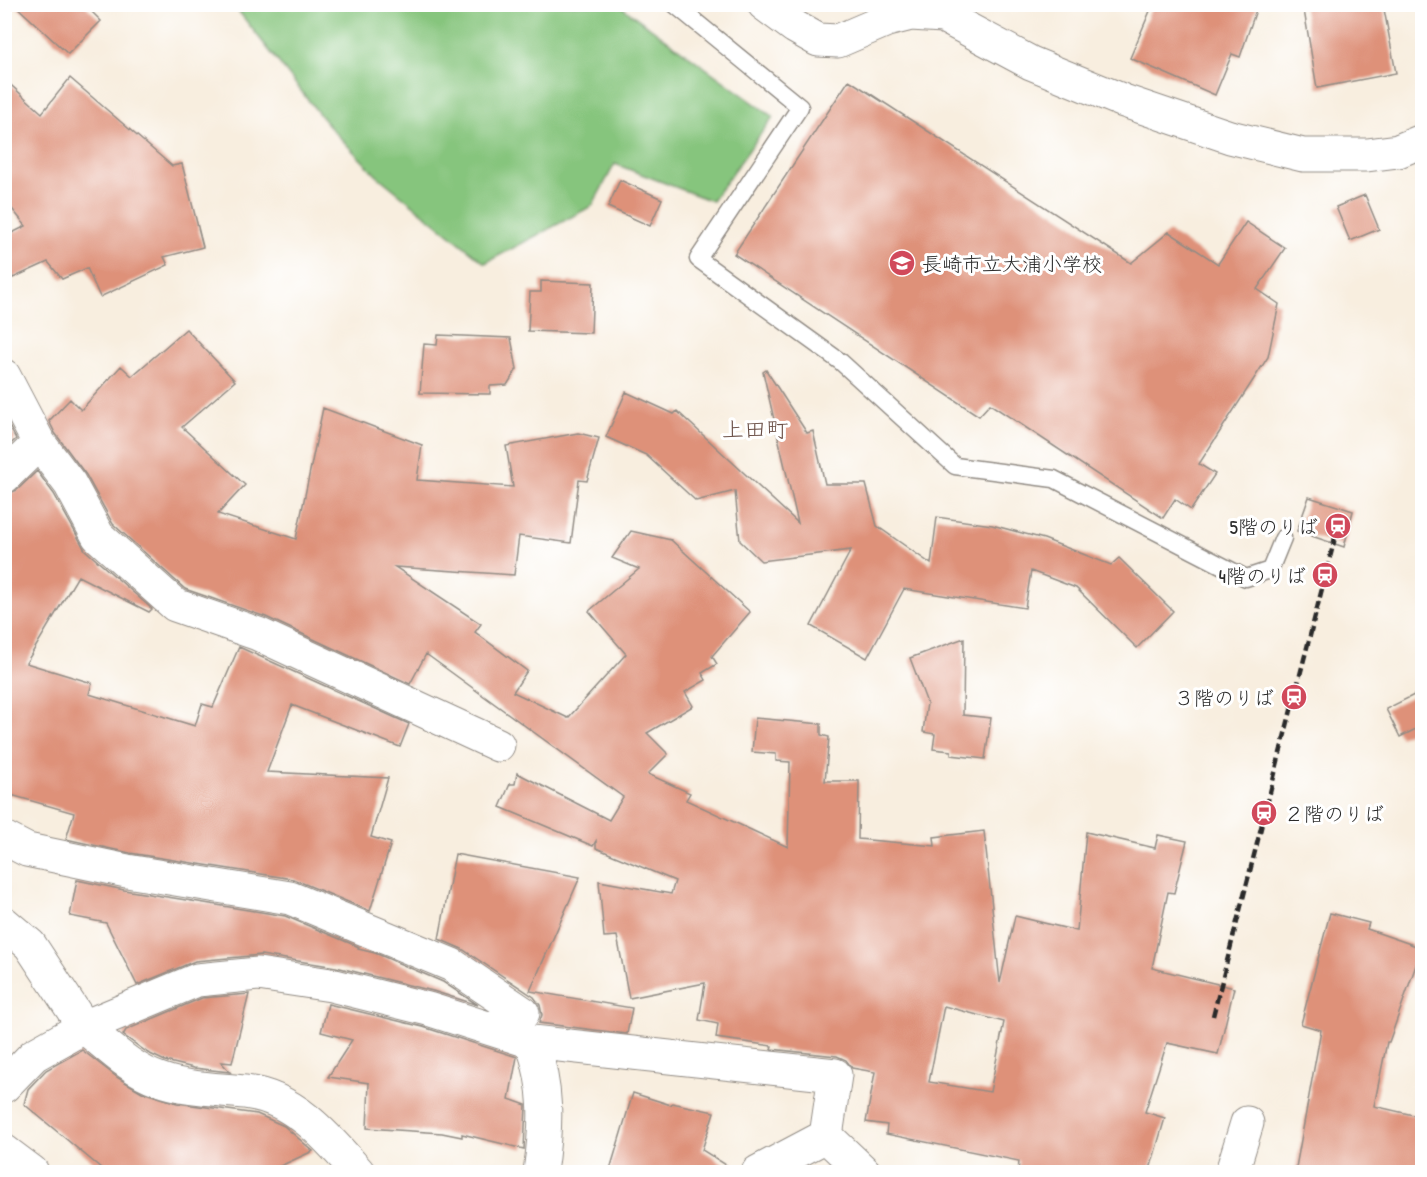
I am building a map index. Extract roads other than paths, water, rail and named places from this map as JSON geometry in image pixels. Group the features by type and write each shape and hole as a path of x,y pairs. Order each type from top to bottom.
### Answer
{"street":[{"path":"764,4 795,27 818,40 838,41 887,20 911,14 942,16 1031,63 1124,101 1230,137 1303,155 1367,155 1398,151 1422,141"},
{"path":"4,376 39,444 70,484 98,536 175,605 258,634 498,745"},
{"path":"4,477 39,444"},
{"path":"4,838 27,850 127,871 290,898 452,964 528,1027 541,1068 545,1095 544,1147 540,1173"},
{"path":"4,923 30,945 84,1027 135,1067 159,1079 214,1090 248,1092 274,1099 303,1117 331,1141 358,1173"},
{"path":"4,1086 34,1055 84,1027 197,980 258,974 331,985 428,1008 528,1027 834,1075 826,1136"},
{"path":"1232,1173 1247,1123"},
{"path":"758,1173 826,1136"},
{"path":"826,1136 864,1173"},
{"path":"4,1151 32,1173"}],"lane":[{"path":"674,4 800,107 698,259 841,362 955,466 1054,479 1246,578 1270,570 1283,538"}],"railway":[{"path":"1213,1016 1338,526"}],"place":[{"name":"長崎市立大浦小学校","path":"902,263"},
{"name":"5階のりば","path":"1338,526"},
{"name":"4階のりば","path":"1325,575"},
{"name":"３階のりば","path":"1294,697"},
{"name":"２階のりば","path":"1264,813"}],"district":[{"name":"上田町","path":"755,429"}]}
